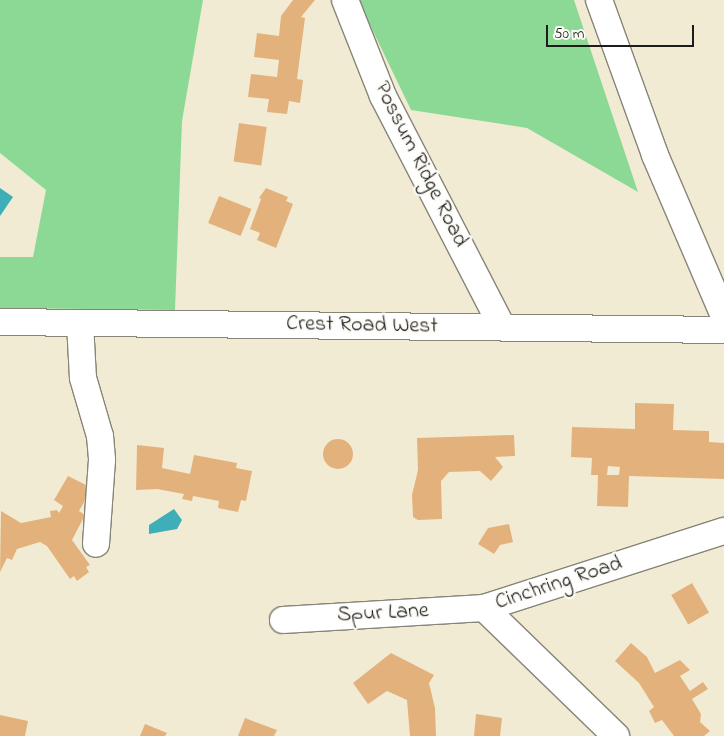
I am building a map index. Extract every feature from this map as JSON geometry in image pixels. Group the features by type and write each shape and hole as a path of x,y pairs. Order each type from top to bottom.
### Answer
{"street":[{"name":"Possum Ridge Road","path":"345,0 383,96 502,327"},
{"path":"599,0 655,155 724,316"},
{"name":"Crest Road West","path":"0,322 724,330"},
{"path":"80,323 83,378 100,436 102,460 96,544"},
{"name":"Cinchring Road","path":"616,736 484,608 724,532"},
{"name":"Spur Lane","path":"283,620 484,608"}],"green space":[{"path":"0,0 203,0 182,121 175,310 0,308 0,257 33,257 46,190 0,153"},
{"path":"358,0 574,0 638,192 527,128 411,110"}],"water":[{"path":"0,188 13,197 0,216"},
{"path":"174,509 182,520 177,529 149,534 149,525"}],"building":[{"path":"293,0 315,0 301,17 305,18 297,79 303,80 300,103 289,101 287,114 267,112 269,99 248,97 251,74 277,77 279,60 254,57 257,33 279,36 281,16"},
{"path":"239,123 267,127 261,166 234,162"},
{"path":"266,188 288,197 286,201 293,204 276,248 257,240 260,233 250,229 261,199 259,198"},
{"path":"219,196 251,209 241,236 208,223"},
{"path":"635,403 674,404 673,430 709,431 709,442 724,443 724,479 629,476 628,507 597,506 598,475 591,475 592,458 571,457 572,427 635,429","holes":["608,466 620,467 619,475 607,475"]},
{"path":"514,435 515,456 495,457 503,467 491,481 480,471 449,472 441,481 442,519 418,520 413,517 412,495 418,470 417,438"},
{"path":"338,439 349,443 353,454 349,465 338,469 327,465 323,454 327,443"},
{"path":"137,445 164,448 162,468 190,474 194,455 237,463 236,468 252,471 246,501 241,500 238,512 218,508 219,501 193,496 192,501 182,499 184,494 157,489 136,490"},
{"path":"68,476 92,488 79,511 85,515 72,540 90,565 86,567 89,572 77,581 74,576 70,579 47,546 40,542 17,549 12,560 7,558 0,572 1,511 21,523 51,517 50,511 57,510 59,513 63,506 54,500"},
{"path":"509,524 513,542 500,545 494,554 478,544 488,528"},
{"path":"692,583 709,612 688,624 671,595"},
{"path":"631,643 647,657 655,673 680,660 690,670 680,676 690,691 703,682 708,689 692,699 701,714 700,722 710,731 704,736 674,736 662,720 655,723 649,711 654,707 639,683 615,661"},
{"path":"391,653 434,675 429,683 435,708 436,736 410,736 407,700 387,691 368,704 353,683"},
{"path":"476,714 502,718 500,736 474,736"},
{"path":"0,715 28,721 25,736 0,736"},
{"path":"245,718 277,730 274,736 238,736"},
{"path":"145,724 167,733 165,736 140,736"}]}
